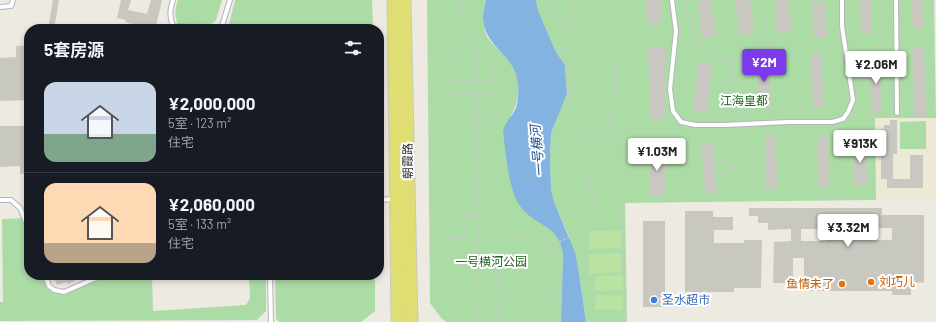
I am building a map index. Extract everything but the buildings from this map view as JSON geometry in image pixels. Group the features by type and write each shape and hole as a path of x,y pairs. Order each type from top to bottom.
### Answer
{"main road":[{"name":"朝霞路","path":"394,0 398,322"},
{"name":"朝霞路","path":"404,0 411,322"}],"lane":[{"path":"0,7 11,6 13,0"},
{"path":"172,24 170,19 170,12 173,0"},
{"path":"222,24 230,0"},
{"path":"677,0 672,1 676,31 670,89 673,110 681,122 696,125 832,122 843,118 848,112 853,100 842,26 842,0"},
{"path":"896,0 897,113"},
{"path":"384,200 397,199"},
{"path":"0,200 12,200 20,208 24,218"},
{"path":"47,280 49,286 54,290 64,292 92,280"},
{"path":"270,280 271,322"}],"path":[{"path":"464,0 457,17 465,33 476,48 478,322"},
{"path":"551,0 550,3 553,11 564,28 564,50 571,74 570,94 566,118 572,128 587,144"},
{"path":"573,0 571,4 572,16 579,28 602,44 611,55 615,70 612,123 619,142 620,214 623,231 624,322"},
{"path":"685,0 698,43 714,55 724,60 740,58 763,48 767,50 771,48 774,41 773,33 765,27"},
{"path":"763,0 765,27 762,33 761,42 763,48"},
{"path":"562,24 572,16"},
{"path":"428,59 489,57 492,64 491,118 429,120"},
{"path":"732,60 733,76"},
{"path":"492,77 515,75"},
{"path":"428,84 492,81"},
{"path":"428,96 492,94"},
{"path":"492,100 515,98"},
{"path":"550,247 578,230 592,213 593,202 586,174 585,158 587,144 612,123"},
{"path":"728,169 734,169 739,172 741,178 738,184 733,186 725,183 723,180 724,174 728,169"},
{"path":"478,197 491,201 503,218 505,228 510,233 521,238 545,240 550,247 556,258 554,322"},
{"path":"430,240 464,238 464,215 477,214"},
{"path":"478,276 498,275 498,322"},
{"path":"498,291 554,292"}],"shaded area":[{"path":"875,118 936,118 936,200 876,200"}],"green space":[{"path":"178,0 222,0 216,20 211,24 178,24 175,12"},
{"path":"235,0 372,0 373,24 229,24"},
{"name":"一号横河公园","path":"427,0 486,0 484,21 486,34 491,42 511,62 517,74 518,96 511,115 532,218 549,228 557,236 562,248 561,322 446,322 441,318 430,303"},
{"name":"江海皇都","path":"536,0 934,0 936,118 875,118 876,200 625,203 627,322 586,322 580,280 568,234 554,202 551,189 551,133 567,94 565,65 556,52 538,10"},
{"path":"926,121 926,149 900,149 900,122"},
{"path":"24,218 24,280 47,280 49,286 64,292 91,280 152,280 153,311 246,305 250,298 249,280 266,280 266,311 257,320 0,321 0,302 3,302 2,219"},
{"path":"622,230 622,248 589,249 589,231"},
{"path":"622,253 622,272 589,274 589,254"},
{"path":"623,275 623,290 595,291 596,276"},
{"path":"275,280 375,280 375,311 361,322 280,322 276,319"},
{"path":"596,295 623,295 623,310 595,310"}],"water":[{"name":"一号横河","path":"486,0 536,0 538,10 556,52 565,65 567,94 551,133 551,189 554,202 575,252 586,322 561,322 563,255 561,245 552,231 526,213 520,206 510,181 503,132 505,125 516,108 518,84 512,65 494,44 485,28 483,18"}],"place":[{"name":"刘巧儿","path":"871,282"},
{"name":"鱼情未了","path":"842,284"},
{"name":"圣水超市","path":"654,300"}]}
